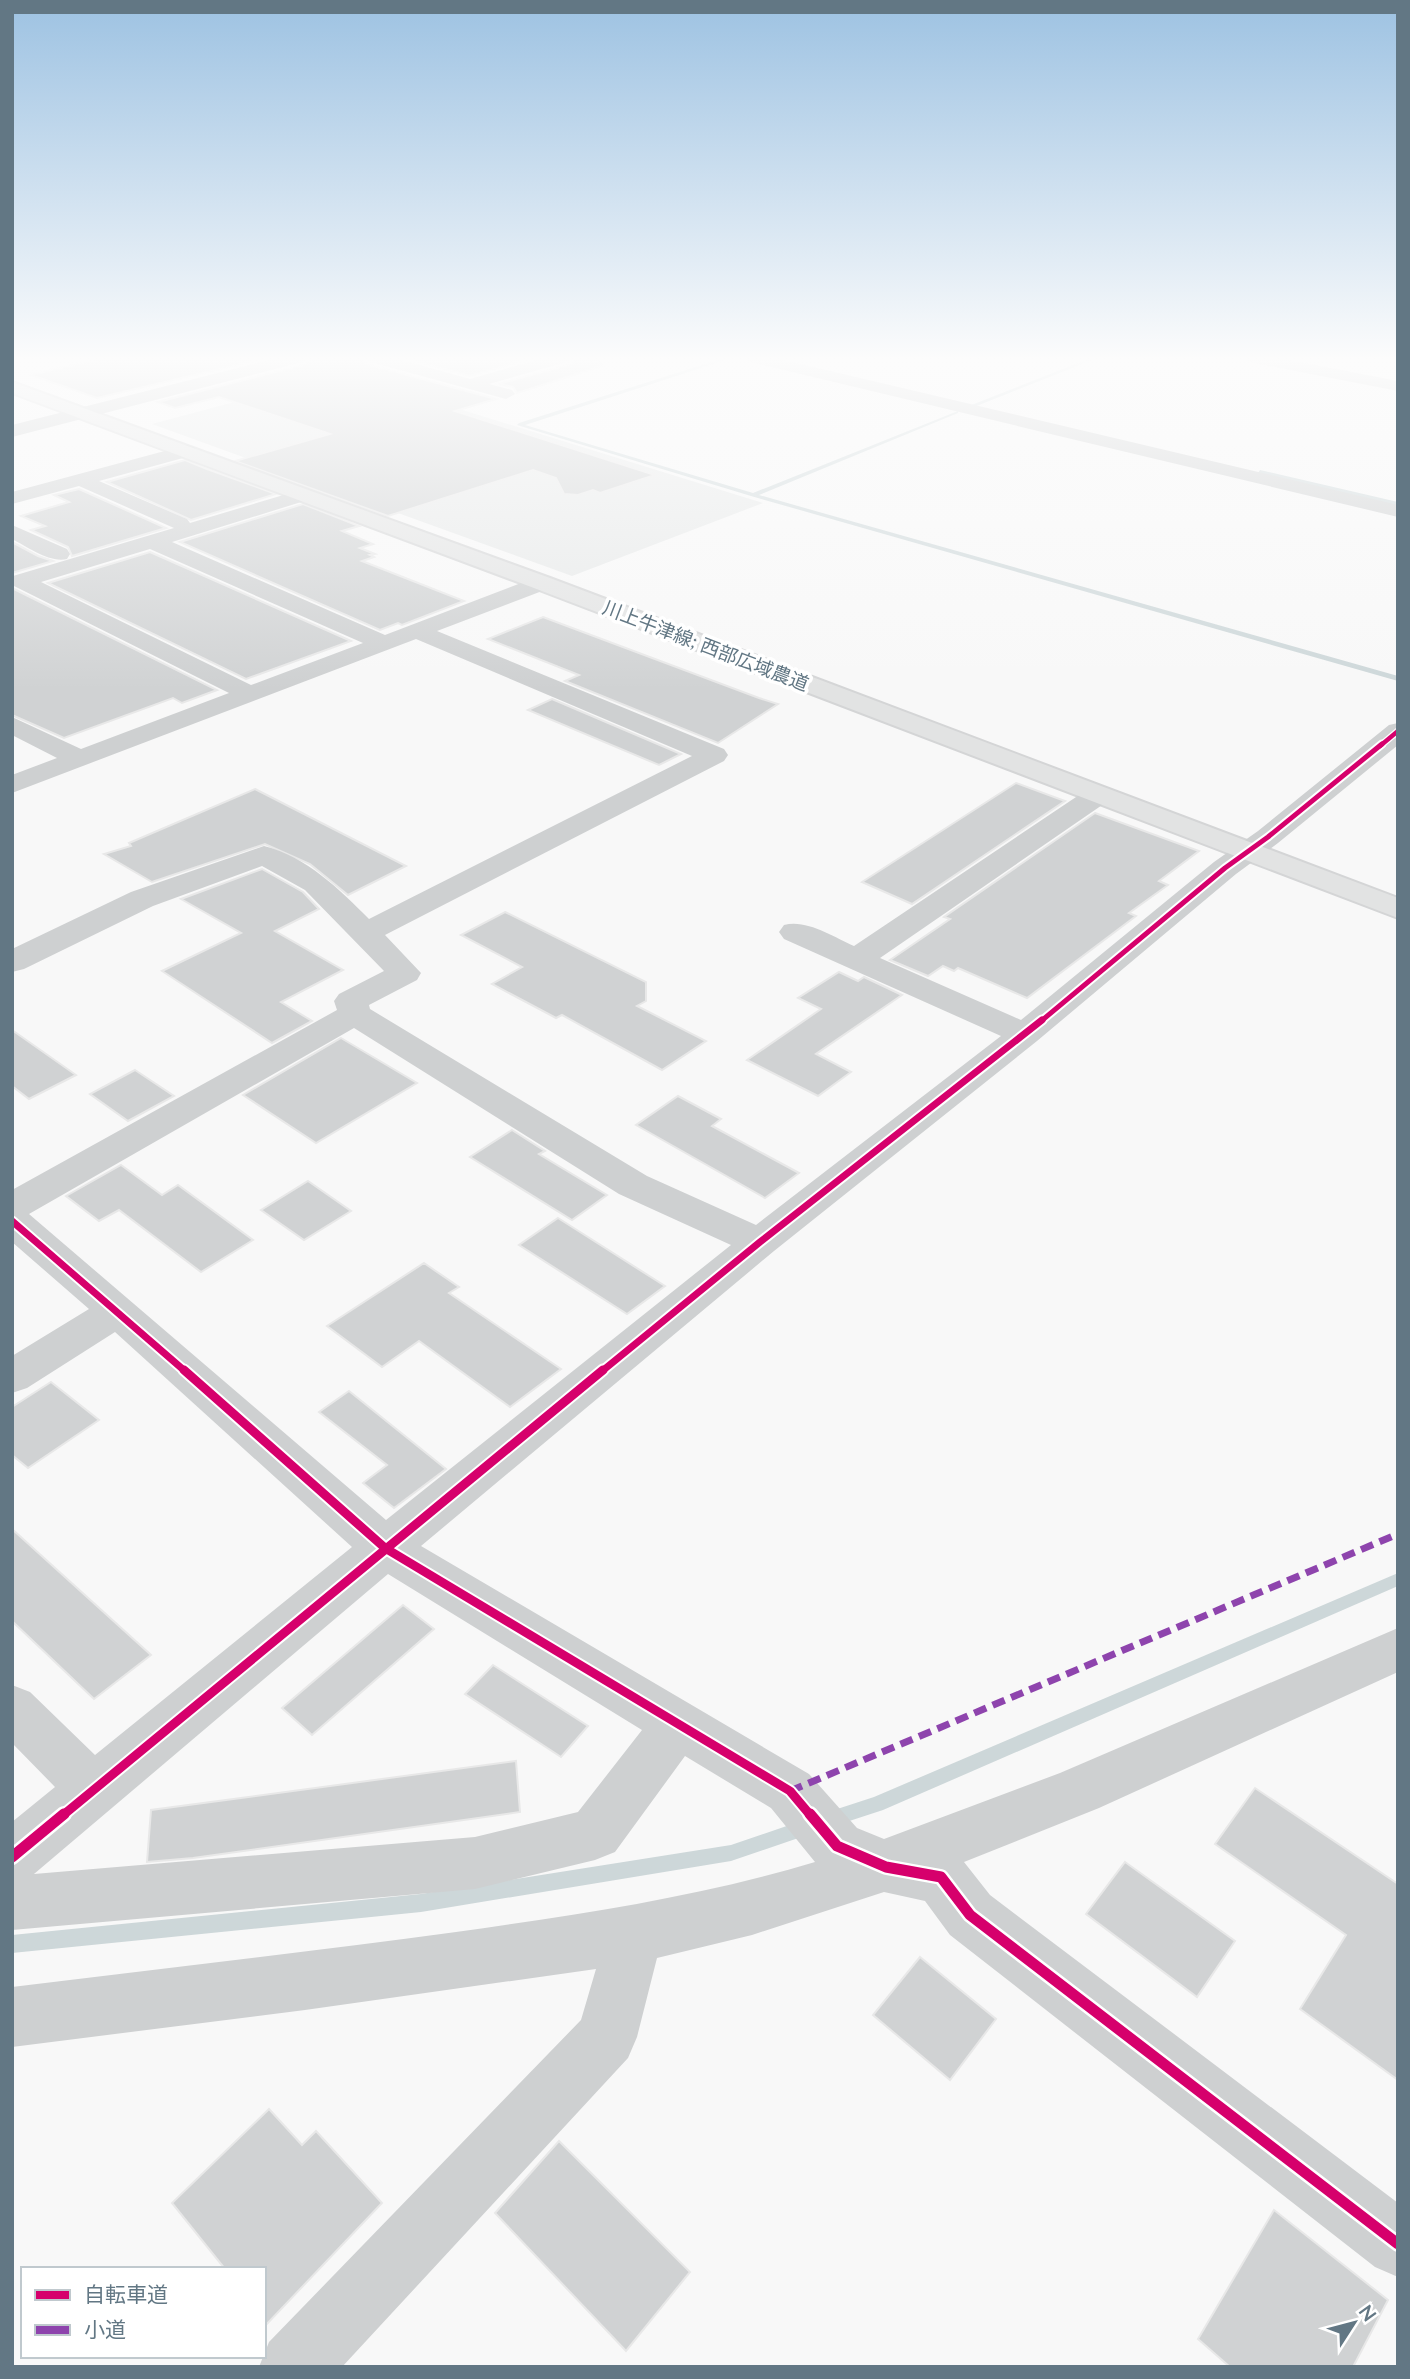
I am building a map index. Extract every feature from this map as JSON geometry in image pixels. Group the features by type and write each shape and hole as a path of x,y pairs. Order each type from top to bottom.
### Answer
{"main road":[{"name":"川上牛津線; 西部広域農道","path":"232,468 1398,909"}],"street":[{"path":"12,498 125,468"},
{"path":"1220,468 1398,510"},
{"path":"81,480 180,523"},
{"path":"250,694 21,581 304,495"},
{"path":"12,531 59,554 12,568"},
{"path":"151,541 384,643"},
{"path":"12,785 542,583"},
{"path":"365,933 713,755 416,631"},
{"path":"12,725 80,759"},
{"path":"12,1857 760,1242 1025,1034 1398,731"},
{"path":"857,959 1098,795"},
{"path":"12,962 142,899 264,855 316,884 405,973 351,1002 355,1014 633,1185 760,1242"},
{"path":"795,932 1025,1034"},
{"path":"12,1207 355,1014"},
{"path":"12,1221 118,1311 385,1548 790,1791 862,1857 941,1877 970,1915 1398,2245"},
{"path":"12,1377 118,1311"},
{"path":"12,2017 394,1970 634,1935 748,1909 862,1857 991,1828 1398,1649"},
{"path":"12,1708 93,1790"},
{"path":"12,1903 475,1863 595,1834 678,1724"},
{"path":"294,2367 607,2037 634,1935"}],"shaded area":[{"path":"274,468 650,468 763,503 572,576"}],"building":[{"path":"157,468 205,468 276,494 191,520 107,482"},
{"path":"255,468 633,468 655,475 600,493 593,490 578,495 564,494 556,478 533,470 388,516"},
{"path":"79,489 166,528 72,556 68,547 31,530 45,526 21,516 69,502 54,495"},
{"path":"303,504 359,526 342,531 373,544 360,548 375,554 370,555 374,557 362,561 464,601 402,625 398,623 380,630 180,542"},
{"path":"12,542 38,556 53,561 12,573"},
{"path":"150,552 351,641 246,679 48,583"},
{"path":"12,588 217,690 182,703 173,698 64,738 12,715"},
{"path":"543,617 778,704 718,743 565,681 579,675 488,639"},
{"path":"552,699 681,754 659,765 528,710"},
{"path":"1016,783 1065,801 912,904 862,882"},
{"path":"255,789 406,866 348,895 310,864 265,844 152,882 104,854 131,846 129,843"},
{"path":"1095,813 1199,851 1159,881 1168,885 1129,913 1136,916 1027,998 958,968 954,971 943,966 928,976 890,960 950,919 944,917"},
{"path":"262,869 303,892 319,909 275,931 343,970 281,1002 312,1021 272,1043 162,971 241,933 181,899"},
{"path":"505,912 646,982 646,1001 637,1006 706,1041 662,1070 562,1015 556,1018 492,984 522,967 461,935"},
{"path":"839,972 858,981 864,977 902,995 816,1054 851,1072 818,1096 747,1060 821,1009 798,998"},
{"path":"12,1030 76,1075 29,1099 12,1086"},
{"path":"341,1038 417,1083 316,1143 243,1095"},
{"path":"135,1070 174,1096 128,1121 90,1094"},
{"path":"678,1096 721,1119 712,1126 799,1173 765,1198 636,1125"},
{"path":"512,1130 545,1151 539,1154 607,1195 572,1220 470,1157"},
{"path":"121,1165 162,1195 178,1185 253,1240 201,1272 119,1210 99,1221 66,1196"},
{"path":"308,1181 351,1211 304,1240 261,1210"},
{"path":"558,1218 665,1286 627,1314 519,1245"},
{"path":"424,1263 459,1287 449,1293 561,1369 510,1407 419,1341 382,1367 327,1326"},
{"path":"51,1382 99,1420 28,1468 12,1455 12,1407"},
{"path":"349,1391 446,1469 394,1508 363,1483 387,1465 319,1412"},
{"path":"12,1529 151,1655 94,1699 12,1621"},
{"path":"403,1605 434,1629 312,1735 282,1708"},
{"path":"493,1665 588,1726 561,1757 465,1694"},
{"path":"516,1761 520,1812 193,1858 147,1862 151,1810"},
{"path":"1255,1788 1398,1884 1398,2080 1300,2009 1346,1935 1215,1844"},
{"path":"1125,1862 1235,1941 1197,1997 1086,1914"},
{"path":"920,1957 996,2019 950,2080 873,2015"},
{"path":"269,2109 302,2145 316,2131 382,2203 266,2325 266,2267 223,2267 172,2203"},
{"path":"559,2141 690,2272 626,2351 495,2213"},
{"path":"1274,2210 1388,2300 1353,2367 1230,2367 1198,2339"}],"waterway":[{"path":"663,468 753,495"},
{"path":"753,495 819,468"},
{"path":"1260,472 1398,504"},
{"path":"753,495 1398,679"},
{"path":"831,1819 877,1804 1398,1579"},
{"path":"12,1944 421,1903 731,1853 807,1827"}],"marked path":[{"path":"790,1791 1398,1534"}],"cycle path":[{"path":"12,1857 760,1242 1025,1034 1225,868 1268,837 1398,731"},
{"path":"12,1221 118,1311 385,1548 790,1791 837,1846 886,1867 941,1877 970,1915 1398,2244"}]}
